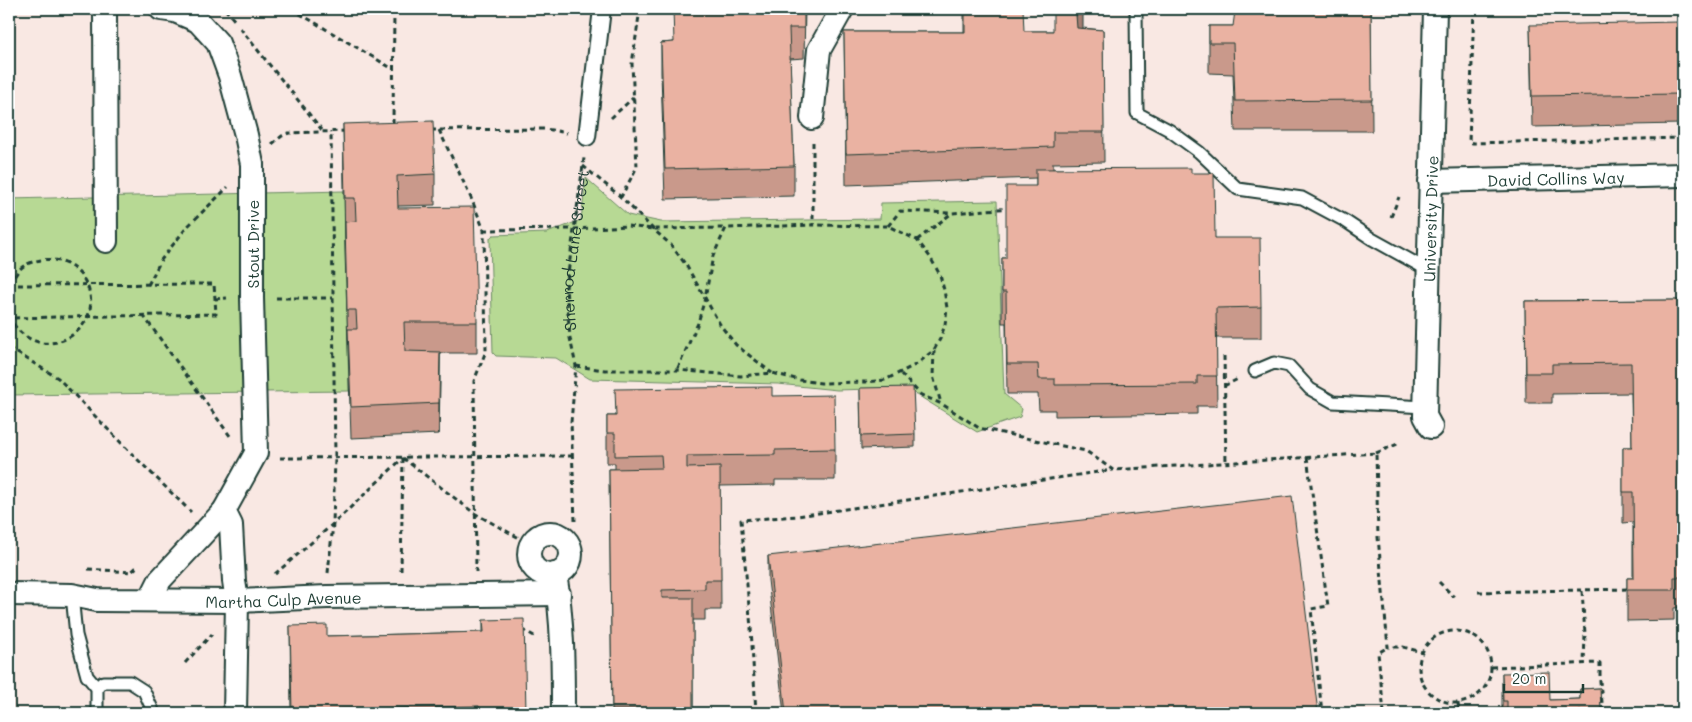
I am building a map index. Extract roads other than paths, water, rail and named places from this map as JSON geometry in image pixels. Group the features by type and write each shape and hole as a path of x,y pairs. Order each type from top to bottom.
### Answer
{"street":[{"path":"105,9 106,241"},
{"name":"Stout Drive","path":"161,9 175,11 198,21 218,43 230,76 252,164 252,298 256,453 224,511"},
{"path":"587,137 602,9"},
{"path":"812,118 819,50 842,9"},
{"name":"University Drive","path":"1428,417 1428,270 1435,9"},
{"name":"David Collins Way","path":"1430,181 1683,175"},
{"path":"150,600 160,580 224,511 232,525 234,582 237,602 228,711"},
{"path":"557,584 538,571 532,564 529,555 531,546 536,538 544,534 553,533 562,536 568,543 572,558 562,571 557,584 562,644 563,713"},
{"name":"Martha Culp Avenue","path":"9,594 72,595 97,600 237,602 557,584"}],"lane":[{"path":"1136,9 1137,113 1169,130 1200,152 1238,189 1302,198 1428,270"},
{"path":"1255,371 1274,363 1289,366 1310,389 1333,402 1428,417"},
{"path":"72,595 76,635 87,676 97,688 97,713"},
{"path":"97,688 103,682 130,682 144,691 154,713"}]}
